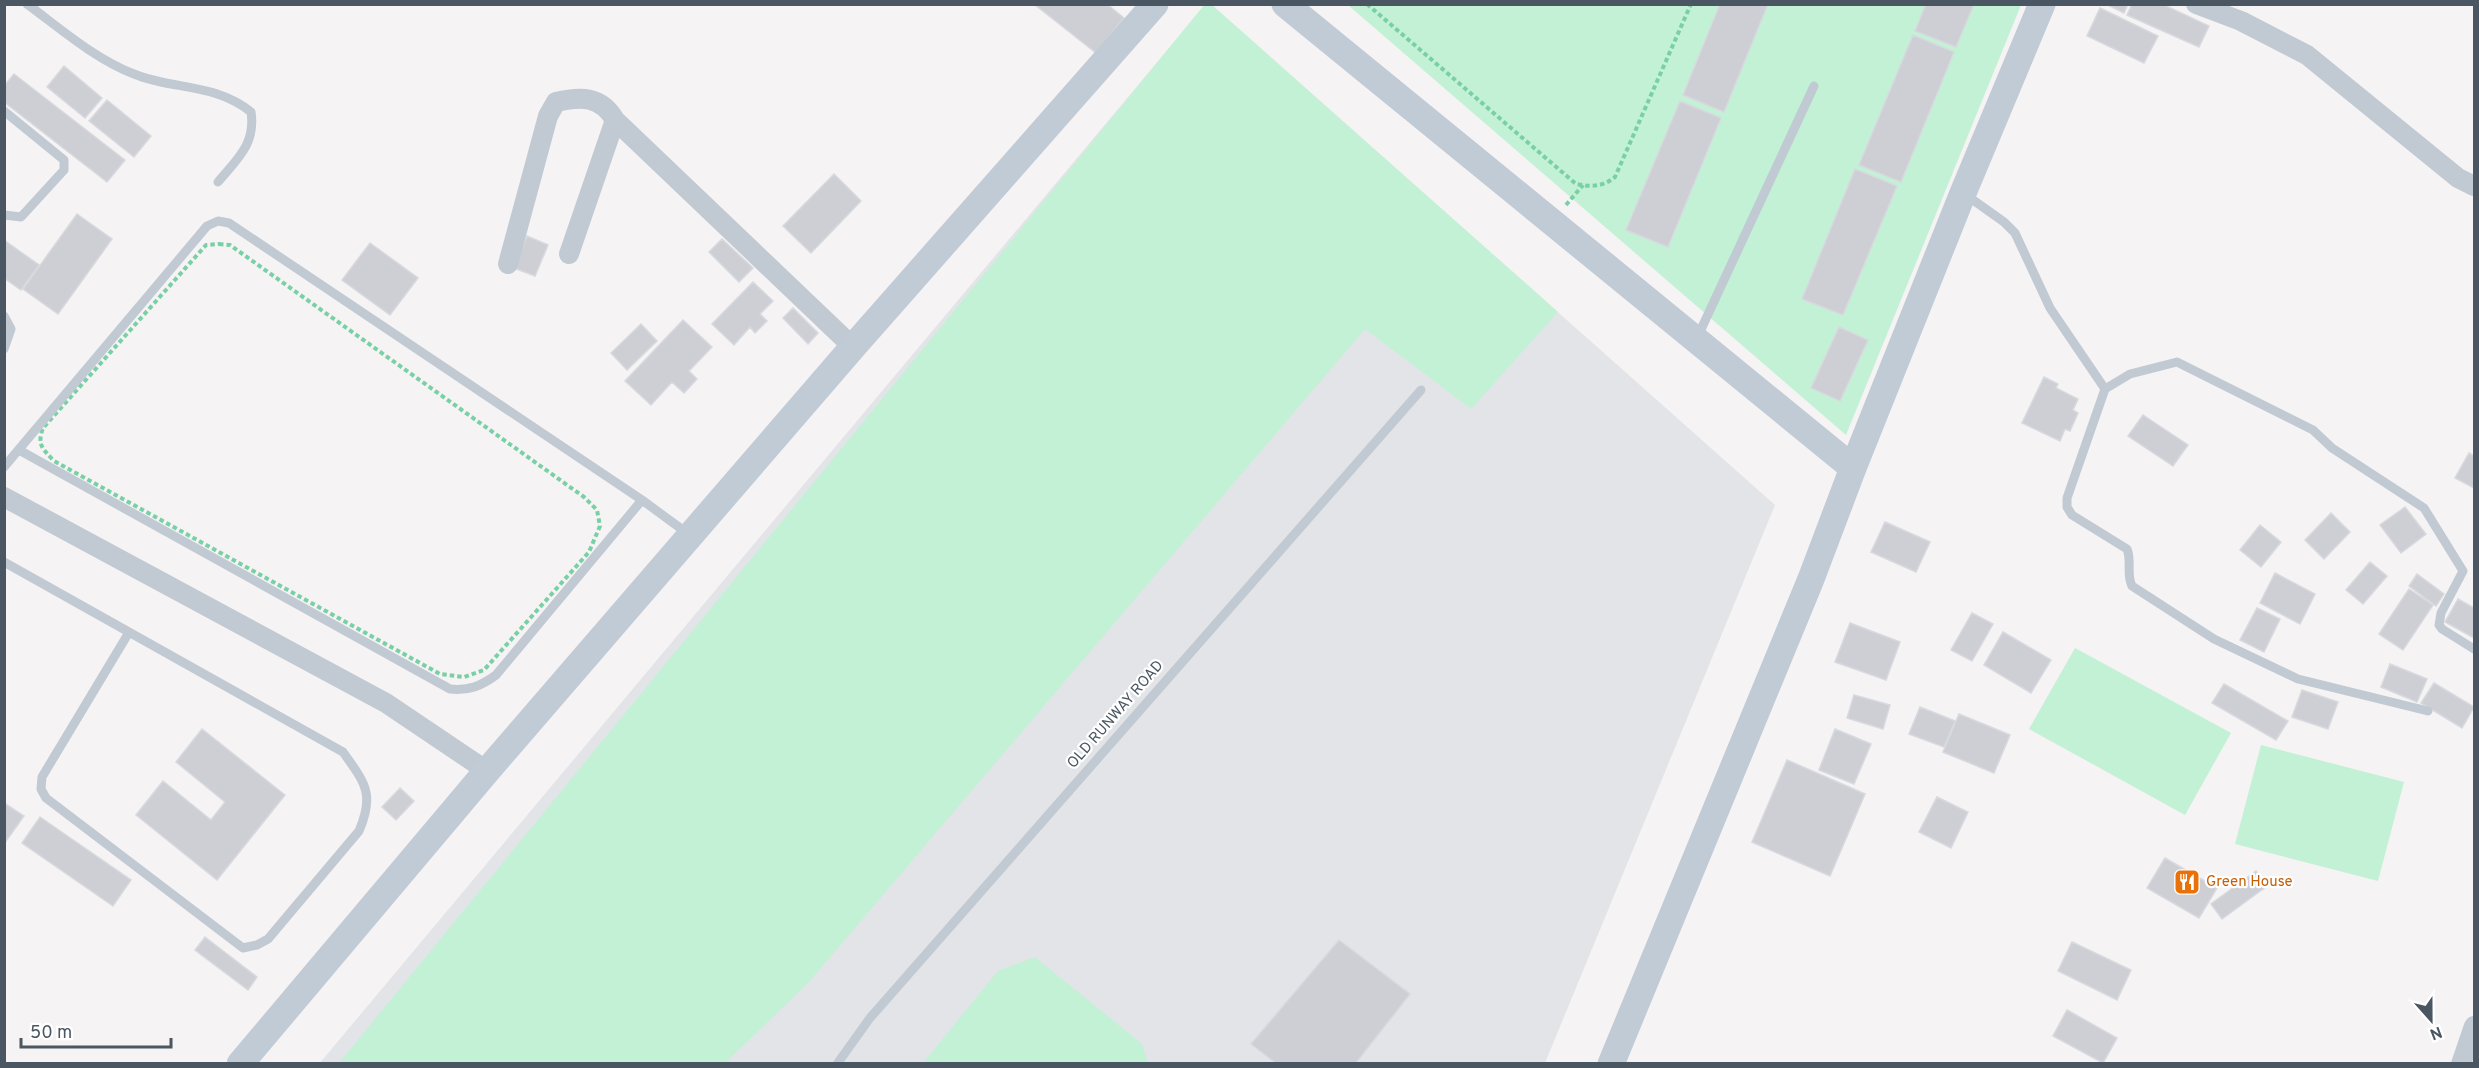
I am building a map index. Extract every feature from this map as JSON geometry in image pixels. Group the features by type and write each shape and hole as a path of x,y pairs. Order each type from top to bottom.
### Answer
{"street":[{"path":"240,1064 487,771 853,347 1155,4"},
{"path":"1285,4 1853,468"},
{"path":"1611,1064 1811,579 1963,193 2042,4"},
{"path":"2196,4 2241,21 2307,55 2458,178 2475,186"},
{"path":"507,264 548,116 556,102 571,99 601,103 615,120 853,347"},
{"path":"569,254 615,120"},
{"path":"4,497 386,703 487,771"},
{"path":"2461,1064 2475,1026"}],"lane":[{"path":"27,4 96,54 135,75 205,90 240,103 251,112 253,125 247,146 218,182"},
{"path":"1696,340 1814,86"},
{"path":"4,111 64,160 64,170 21,217 4,214"},
{"path":"1963,193 1992,212 2015,233 2050,308 2105,389"},
{"path":"4,467 207,226 218,221 229,223 642,500 692,536"},
{"path":"4,316 11,329 4,349"},
{"path":"2428,711 2298,679 2214,639 2132,586 2129,580 2130,556 2127,549 2072,515 2067,507 2067,498 2105,389 2130,374 2177,362 2313,430 2332,448 2424,508 2463,566 2463,571 2441,613 2439,624 2442,629 2475,649"},
{"name":"OLD RUNWAY ROAD","path":"837,1064 870,1018 1421,390"},
{"path":"19,450 450,689 465,690 482,686 496,675 642,500"},
{"path":"4,562 343,752 359,775 367,793 367,811 359,831 268,939 257,945 243,948 46,798 41,789 42,777 128,633"}],"path":[{"path":"1367,4 1576,184 1587,186 1601,185 1615,177 1691,4"},
{"path":"206,245 230,245 575,490 597,510 600,526 589,552 484,670 464,677 440,674 54,461 42,448 39,439 43,428 206,245"}],"shaded area":[{"path":"1205,5 1212,5 1775,505 1545,1063 319,1064"}],"green space":[{"path":"1205,4 1212,5 1558,312 1471,409 1365,329 808,983 725,1063 339,1063"},
{"path":"1348,5 2021,5 1846,435"},
{"path":"2075,648 2231,733 2185,815 2029,729"},
{"path":"2261,745 2404,782 2378,881 2235,844"},
{"path":"1035,957 1142,1044 1148,1063 923,1063 998,971"}],"building":[{"path":"1034,4 1107,4 1124,18 1096,53"},
{"path":"1720,4 1768,4 1724,112 1683,95"},
{"path":"1926,4 1974,4 1956,47 1915,31"},
{"path":"2106,4 2128,4 2124,13"},
{"path":"2132,4 2162,4 2209,26 2199,47 2127,15"},
{"path":"2100,8 2158,36 2144,63 2087,36"},
{"path":"1913,35 1954,52 1901,182 1859,165"},
{"path":"64,66 102,98 85,118 47,87"},
{"path":"14,74 125,160 107,182 4,102 4,86"},
{"path":"107,100 151,136 134,157 89,121"},
{"path":"1680,101 1721,118 1668,247 1626,230"},
{"path":"1855,169 1897,186 1843,315 1802,299"},
{"path":"834,174 861,201 811,253 783,226"},
{"path":"77,214 112,239 58,314 23,289"},
{"path":"527,236 548,245 535,276 514,268"},
{"path":"722,239 753,268 739,282 709,252"},
{"path":"4,240 39,265 21,290 4,278"},
{"path":"370,243 418,278 390,315 342,280"},
{"path":"753,282 773,301 760,314 767,321 755,333 750,327 734,345 712,324"},
{"path":"793,308 818,333 808,344 783,318"},
{"path":"683,320 712,347 689,371 697,379 684,393 672,382 651,405 625,381"},
{"path":"641,324 657,341 627,370 611,353"},
{"path":"1839,327 1868,340 1840,401 1811,388"},
{"path":"2044,377 2058,384 2056,388 2078,399 2073,410 2078,413 2070,431 2065,429 2060,441 2022,423"},
{"path":"2143,415 2188,445 2173,466 2128,436"},
{"path":"2469,453 2474,456 2474,488 2455,478"},
{"path":"2405,507 2426,534 2401,553 2380,525"},
{"path":"2331,513 2350,532 2324,559 2305,540"},
{"path":"1885,522 1930,542 1916,572 1871,552"},
{"path":"2260,525 2281,542 2261,567 2240,550"},
{"path":"2370,562 2387,576 2363,604 2346,590"},
{"path":"2275,573 2315,594 2300,624 2260,603"},
{"path":"2417,574 2444,594 2436,606 2409,586"},
{"path":"2409,589 2433,605 2403,650 2379,634"},
{"path":"2458,599 2474,608 2474,638 2445,622"},
{"path":"2257,608 2280,619 2264,652 2240,640"},
{"path":"1972,613 1993,624 1972,661 1951,650"},
{"path":"1850,623 1900,642 1886,680 1835,662"},
{"path":"2003,632 2051,660 2031,693 1984,665"},
{"path":"2390,664 2427,679 2417,702 2381,687"},
{"path":"2434,683 2474,707 2462,728 2421,703"},
{"path":"2224,684 2288,721 2276,740 2212,703"},
{"path":"2302,690 2338,702 2328,729 2292,717"},
{"path":"1854,695 1890,705 1883,729 1847,718"},
{"path":"1920,707 1955,721 1944,747 1909,734"},
{"path":"1959,714 2010,735 1994,773 1943,752"},
{"path":"202,729 285,795 217,880 136,815 163,781 211,820 225,802 176,762"},
{"path":"1835,729 1871,744 1854,784 1819,770"},
{"path":"1787,760 1865,794 1830,876 1752,842"},
{"path":"400,788 414,801 396,820 382,807"},
{"path":"1937,797 1968,812 1951,848 1919,832"},
{"path":"4,803 24,816 4,844"},
{"path":"40,817 131,880 113,906 22,843"},
{"path":"2165,858 2217,888 2199,918 2147,888"},
{"path":"2256,871 2267,886 2222,919 2211,904"},
{"path":"205,937 257,977 248,990 195,950"},
{"path":"1339,940 1410,994 1355,1064 1277,1064 1251,1044"},
{"path":"2072,942 2131,970 2117,1000 2058,971"},
{"path":"2067,1010 2117,1038 2103,1063 2053,1036"}],"place":[{"name":"Green House","path":"2187,882"}]}
